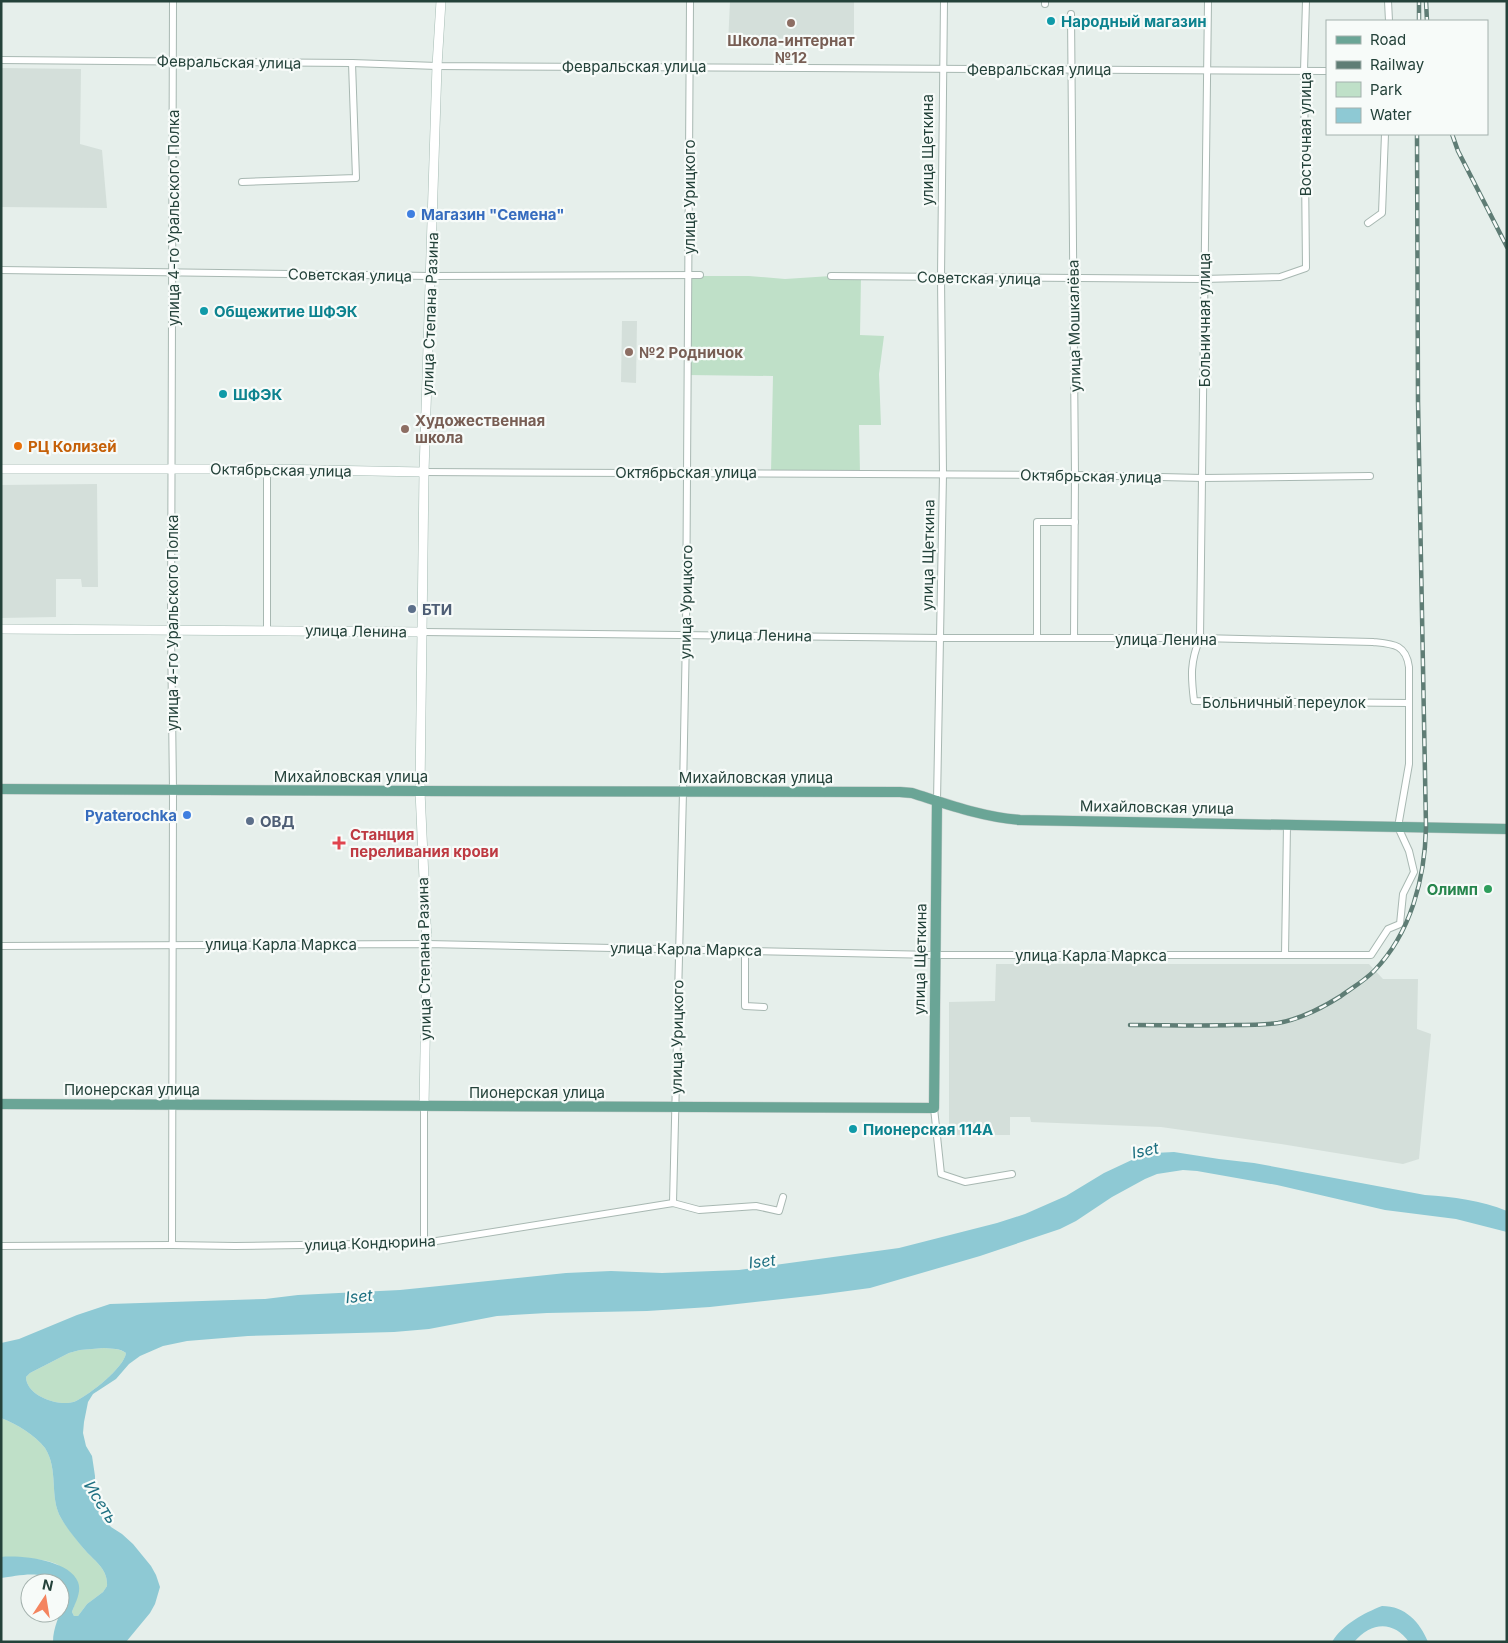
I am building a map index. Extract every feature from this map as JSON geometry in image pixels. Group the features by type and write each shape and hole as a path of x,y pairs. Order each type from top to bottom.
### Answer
{"main road":[{"name":"улица Степана Разина","path":"424,1106 427,944 420,791 424,472 437,66 441,1"},
{"name":"Октябрьская улица","path":"1,469 267,469 424,472"},
{"name":"улица Ленина","path":"1,629 422,632"},
{"name":"Михайловская улица","path":"1,789 900,792 912,793 982,814 1020,820 1507,829"},
{"name":"улица Щеткина","path":"934,1108 937,801"},
{"name":"Пионерская улица","path":"1,1104 934,1108"}],"street":[{"name":"улица 4-го Уральского Полка","path":"172,1245 173,1"},
{"name":"улица Урицкого","path":"672,1203 686,634 690,1"},
{"name":"улица Щеткина","path":"937,801 942,638 944,474 941,277 944,1"},
{"name":"Больничная улица","path":"1200,638 1208,1"},
{"name":"Восточная улица","path":"1306,1 1304,71 1306,268"},
{"path":"1388,1 1389,20"},
{"name":"улица Мошкалёва","path":"1071,14 1073,69 1075,475 1074,638"},
{"name":"Февральская улица","path":"1,60 352,63 437,66 690,66 1326,72"},
{"path":"242,182 356,178 352,63"},
{"path":"1368,222 1382,213 1385,135"},
{"name":"Советская улица","path":"831,276 1203,280 1280,277 1306,268"},
{"name":"Советская улица","path":"1,270 431,276 700,276"},
{"path":"267,469 267,630"},
{"name":"Октябрьская улица","path":"424,472 687,472 1075,475 1203,478 1370,476"},
{"path":"1037,638 1037,522 1075,522"},
{"name":"улица Ленина","path":"422,632 942,638 1200,638 1373,642 1394,645 1402,649 1407,656 1409,703 1409,764 1398,827"},
{"name":"Больничный переулок","path":"1200,638 1193,656 1194,701 1409,703"},
{"path":"1285,955 1287,824"},
{"name":"улица Карла Маркса","path":"1,946 427,944 935,955 1371,955 1388,929 1400,924 1403,894 1414,872 1409,851 1398,827"},
{"path":"744,950 745,1006 764,1007"},
{"path":"424,1106 424,1243"},
{"path":"934,1108 941,1174 965,1182 1012,1174"},
{"name":"улица Кондюрина","path":"1,1246 235,1246 424,1243 672,1203 699,1210 756,1206 779,1210 783,1197"}],"shaded area":[{"name":"Школа-интернат №12","path":"730,1 854,1 854,45 728,45"},
{"path":"1,68 81,69 80,144 102,150 107,208 1,207"},
{"name":"№2 Родничок","path":"622,321 637,321 636,383 621,382"},
{"path":"97,484 98,587 82,587 81,579 56,579 56,617 1,618 1,485"},
{"path":"996,964 1369,964 1383,979 1418,979 1417,1029 1431,1034 1419,1159 1403,1164 1161,1127 1031,1122 1030,1117 1010,1117 1010,1135 949,1135 949,1002 995,1001"}],"green space":[{"path":"689,276 749,276 785,279 831,276 861,277 860,335 884,336 879,374 881,425 859,425 860,473 771,473 773,376 688,375"},
{"path":"104,1348 123,1351 126,1353 124,1359 106,1380 76,1401 61,1403 45,1399 27,1384 26,1377 30,1373 69,1353"},
{"path":"1,1418 25,1430 45,1448 52,1465 57,1510 69,1530 100,1565 107,1580 107,1586 103,1592 87,1604 78,1616 74,1616 72,1612 77,1597 70,1582 70,1573 66,1573 52,1562 1,1557"}],"water":[{"name":"Iset","path":"1174,1152 1254,1163 1425,1195 1477,1202 1507,1211 1507,1232 1456,1219 1385,1210 1277,1185 1183,1170 1157,1174 1145,1179 1060,1229 980,1256 870,1288 710,1307 497,1316 429,1329 394,1332 248,1336 187,1341 163,1346 140,1356 129,1364 116,1379 93,1394 88,1402 83,1433 86,1446 92,1456 95,1476 95,1507 111,1527 133,1544 156,1575 160,1587 150,1613 126,1642 53,1642 57,1623 70,1623 70,1573 20,1573 20,1575 1,1578 1,1557 44,1560 65,1569 73,1575 79,1586 78,1597 72,1612 74,1616 78,1616 87,1604 103,1592 107,1586 105,1574 100,1565 75,1538 57,1510 52,1465 45,1448 25,1430 1,1418 1,1343 19,1339 77,1315 110,1304 265,1299 298,1295 400,1290 566,1273 611,1271 662,1273 739,1270 899,1248 1025,1214 1066,1196 1104,1173 1136,1158 1154,1153","holes":["104,1348 119,1349 126,1353 119,1366 106,1380 76,1401 61,1403 45,1399 27,1384 26,1377 30,1373 69,1353"]},
{"path":"1382,1606 1398,1609 1411,1616 1421,1628 1428,1642 1409,1642 1396,1630 1382,1626 1368,1630 1354,1642 1332,1642 1354,1620"}],"railway":[{"path":"1419,1 1419,20"},
{"path":"1426,1 1427,20"},
{"path":"1130,1025 1267,1024 1287,1021 1311,1013 1341,996 1374,971 1398,940 1414,904 1423,866 1426,827 1418,401 1417,135"},
{"path":"1452,135 1458,151 1507,247"}],"place":[{"name":"Народный магазин","path":"1051,21"},
{"name":"Школа-интернат №12","path":"791,23"},
{"name":"Магазин \"Семена\"","path":"411,214"},
{"name":"Общежитие ШФЭК","path":"204,311"},
{"name":"№2 Родничок","path":"629,352"},
{"name":"ШФЭК","path":"223,394"},
{"name":"Художественная школа","path":"405,429"},
{"name":"РЦ Колизей","path":"18,446"},
{"name":"БТИ","path":"412,609"},
{"name":"Pyaterochka","path":"187,815"},
{"name":"ОВД","path":"250,821"},
{"name":"Станция переливания крови","path":"339,843"},
{"name":"Олимп","path":"1488,889"},
{"name":"Пионерская 114А","path":"853,1129"}],"water label":[{"name":"Исеть","path":"101,1502"}]}
